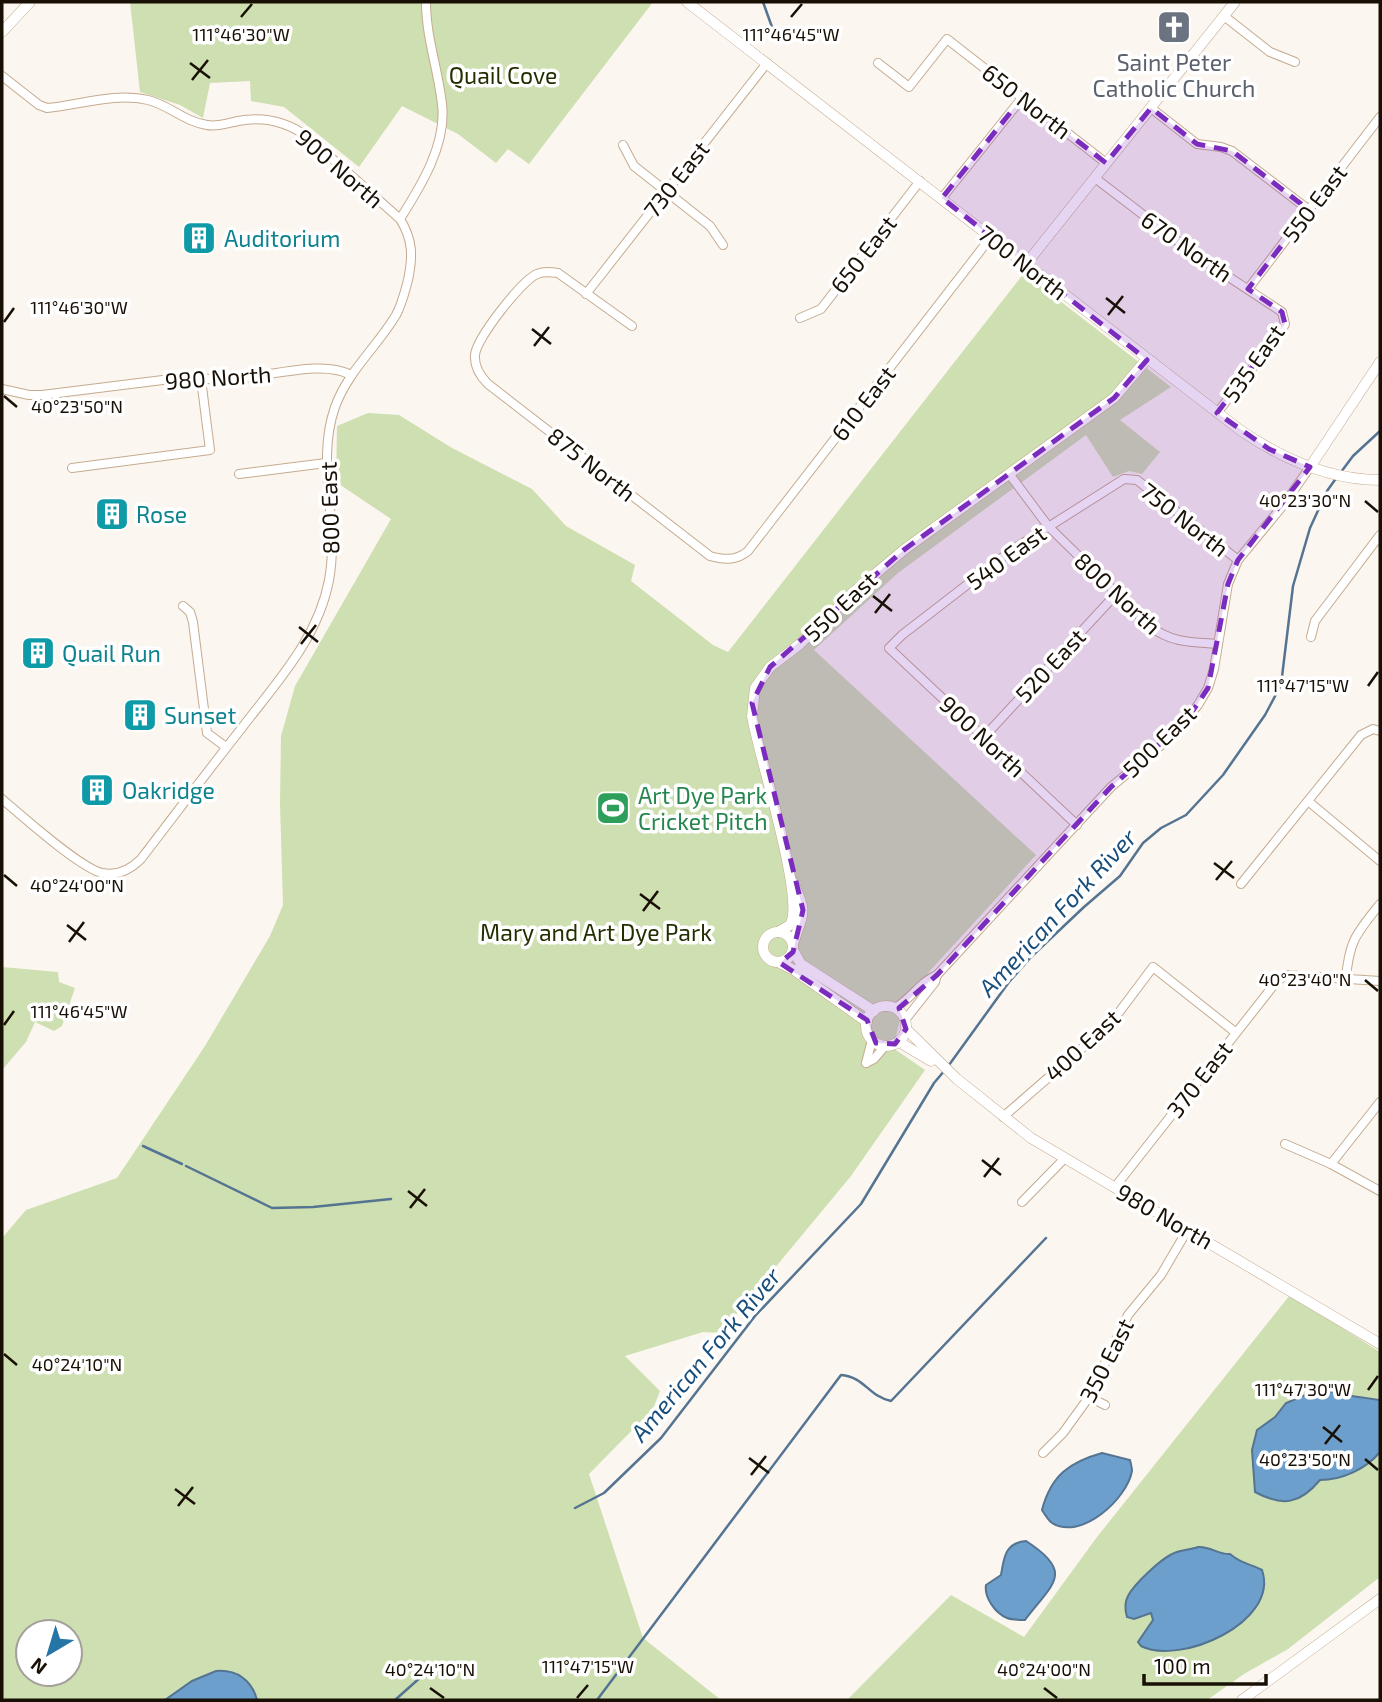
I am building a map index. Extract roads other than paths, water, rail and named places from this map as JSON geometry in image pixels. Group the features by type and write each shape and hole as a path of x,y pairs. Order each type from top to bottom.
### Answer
{"street":[{"path":"2,33 30,2"},
{"path":"400,219 416,194 439,139 443,107 429,38 426,2"},
{"name":"700 North","path":"687,2 1217,413 1269,449 1310,467 1364,480 1380,480"},
{"path":"1026,264 1235,2"},
{"path":"1224,16 1270,52 1295,62"},
{"name":"650 North","path":"878,63 909,87 947,39 1107,163"},
{"name":"730 East","path":"586,294 766,63"},
{"name":"900 North","path":"4,81 47,108 134,97 156,102 194,122 208,126 255,119 286,124 309,138 400,219"},
{"path":"942,198 1022,97"},
{"path":"1151,108 1197,144 1232,151 1309,210"},
{"name":"550 East","path":"1248,289 1380,117"},
{"path":"623,145 634,166 710,226 723,245"},
{"name":"670 North","path":"1095,178 1188,250 1282,312"},
{"name":"650 East","path":"800,318 821,309 920,181"},
{"name":"800 East","path":"2,799 86,866 110,874 124,872 141,859 303,647 322,606 329,578 333,541 326,463 332,415 351,375 400,307 412,254 408,233 400,219"},
{"name":"610 East","path":"728,560 748,551 991,237"},
{"name":"875 North","path":"586,294 558,274 544,272 535,275 520,288 478,343 475,351 477,370 488,384 710,556 728,560"},
{"path":"586,294 632,326"},
{"name":"535 East","path":"1217,413 1282,330 1285,324 1282,312"},
{"name":"550 East","path":"778,932 790,925 794,916 790,875 754,728 752,703 758,682 770,667 800,644 888,562 1114,398 1147,359"},
{"name":"500 East","path":"905,1024 935,982 937,975 1111,787 1170,738 1186,721 1208,688 1228,584 1238,560 1285,503 1380,362"},
{"name":"980 North","path":"2,388 35,396 195,376 216,380 331,368 351,375"},
{"path":"72,468 210,450 201,379"},
{"path":"239,474 326,463"},
{"name":"800 North","path":"1010,475 1048,526 1162,636 1176,641 1218,643"},
{"name":"750 North","path":"1130,478 1137,480 1238,560"},
{"name":"540 East","path":"890,648 902,635 1012,550 1124,479 1130,478"},
{"path":"1311,637 1315,621 1380,535"},
{"name":"520 East","path":"984,737 1117,593"},
{"path":"183,606 190,612 193,622 207,733 226,747"},
{"name":"900 North","path":"890,648 1077,824"},
{"path":"1241,884 1361,734 1376,730"},
{"path":"1308,801 1380,861"},
{"name":"550 East","path":"790,875 803,910 802,924 793,947"},
{"path":"1380,904 1352,941 1347,957 1346,979 1380,981"},
{"path":"867,1022 794,970 780,962 769,960 764,951 768,937 778,932 787,934 801,964 874,1011"},
{"path":"780,962 788,960 793,947"},
{"name":"400 East","path":"1003,1117 1111,1023 1153,967 1235,1032"},
{"name":"500 East","path":"895,1009 931,977 937,975"},
{"name":"370 East","path":"1115,1187 1277,981 1286,975 1346,979"},
{"path":"872,1040 866,1063 874,1059 885,1046 899,1042 905,1024 895,1009 884,1007 874,1011 867,1022 866,1029 872,1040 885,1046"},
{"name":"980 North","path":"905,1024 934,1060 1031,1138 1380,1344"},
{"name":"980 North","path":"899,1042 934,1060"},
{"path":"1331,1164 1380,1102"},
{"path":"1285,1144 1331,1164 1380,1191"},
{"path":"1022,1202 1065,1158"},
{"name":"350 East","path":"1043,1453 1063,1433 1089,1397 1128,1315 1161,1275 1188,1229"},
{"path":"1089,1397 1105,1405"},
{"path":"1247,1699 1380,1599"}],"water":[{"path":"1322,1388 1338,1394 1380,1400 1380,1452 1368,1464 1337,1478 1320,1480 1305,1494 1290,1501 1274,1500 1255,1492 1252,1450 1257,1430 1275,1417 1286,1403"},
{"path":"1102,1453 1130,1460 1132,1471 1121,1493 1112,1505 1089,1522 1064,1527 1052,1523 1042,1510 1057,1479 1071,1466"},
{"path":"1026,1541 1051,1562 1055,1571 1054,1579 1025,1620 1011,1619 1003,1616 991,1604 986,1585 1001,1575 1010,1548"},
{"path":"1198,1547 1230,1554 1262,1570 1264,1589 1256,1607 1242,1622 1223,1635 1201,1644 1179,1650 1158,1651 1141,1646 1138,1642 1153,1620 1151,1613 1134,1619 1127,1617 1125,1606 1128,1596 1141,1579 1167,1557"},
{"path":"216,1671 230,1672 242,1677 255,1693 257,1700 165,1700 192,1681"}],"waterway":[{"path":"763,2 777,41"},
{"name":"American Fork River","path":"1341,472 1353,456 1380,431"},
{"name":"American Fork River","path":"949,1065 1009,982 1031,957 1120,876 1143,843 1161,828 1186,815 1223,775 1265,715 1281,685 1293,586 1310,528 1327,491 1337,477"},
{"name":"American Fork River","path":"575,1508 604,1493 661,1438 755,1316 861,1204 934,1083 945,1070"},
{"path":"143,1146 182,1164"},
{"path":"186,1166 272,1208 391,1199"},
{"path":"597,1700 841,1375 856,1379 883,1399 891,1401 1046,1238"},
{"name":"American Fork River","path":"395,1700 431,1668"}],"place":[{"name":"Saint Peter Catholic Church","path":"1174,27"},
{"name":"Auditorium","path":"199,238"},
{"name":"Rose","path":"112,514"},
{"name":"Quail Run","path":"38,653"},
{"name":"Sunset","path":"140,715"},
{"name":"Oakridge","path":"97,790"},
{"name":"Art Dye Park Cricket Pitch","path":"613,808"}],"park label":[{"name":"Quail Cove","path":"503,75"},
{"name":"Mary and Art Dye Park","path":"596,932"}]}
